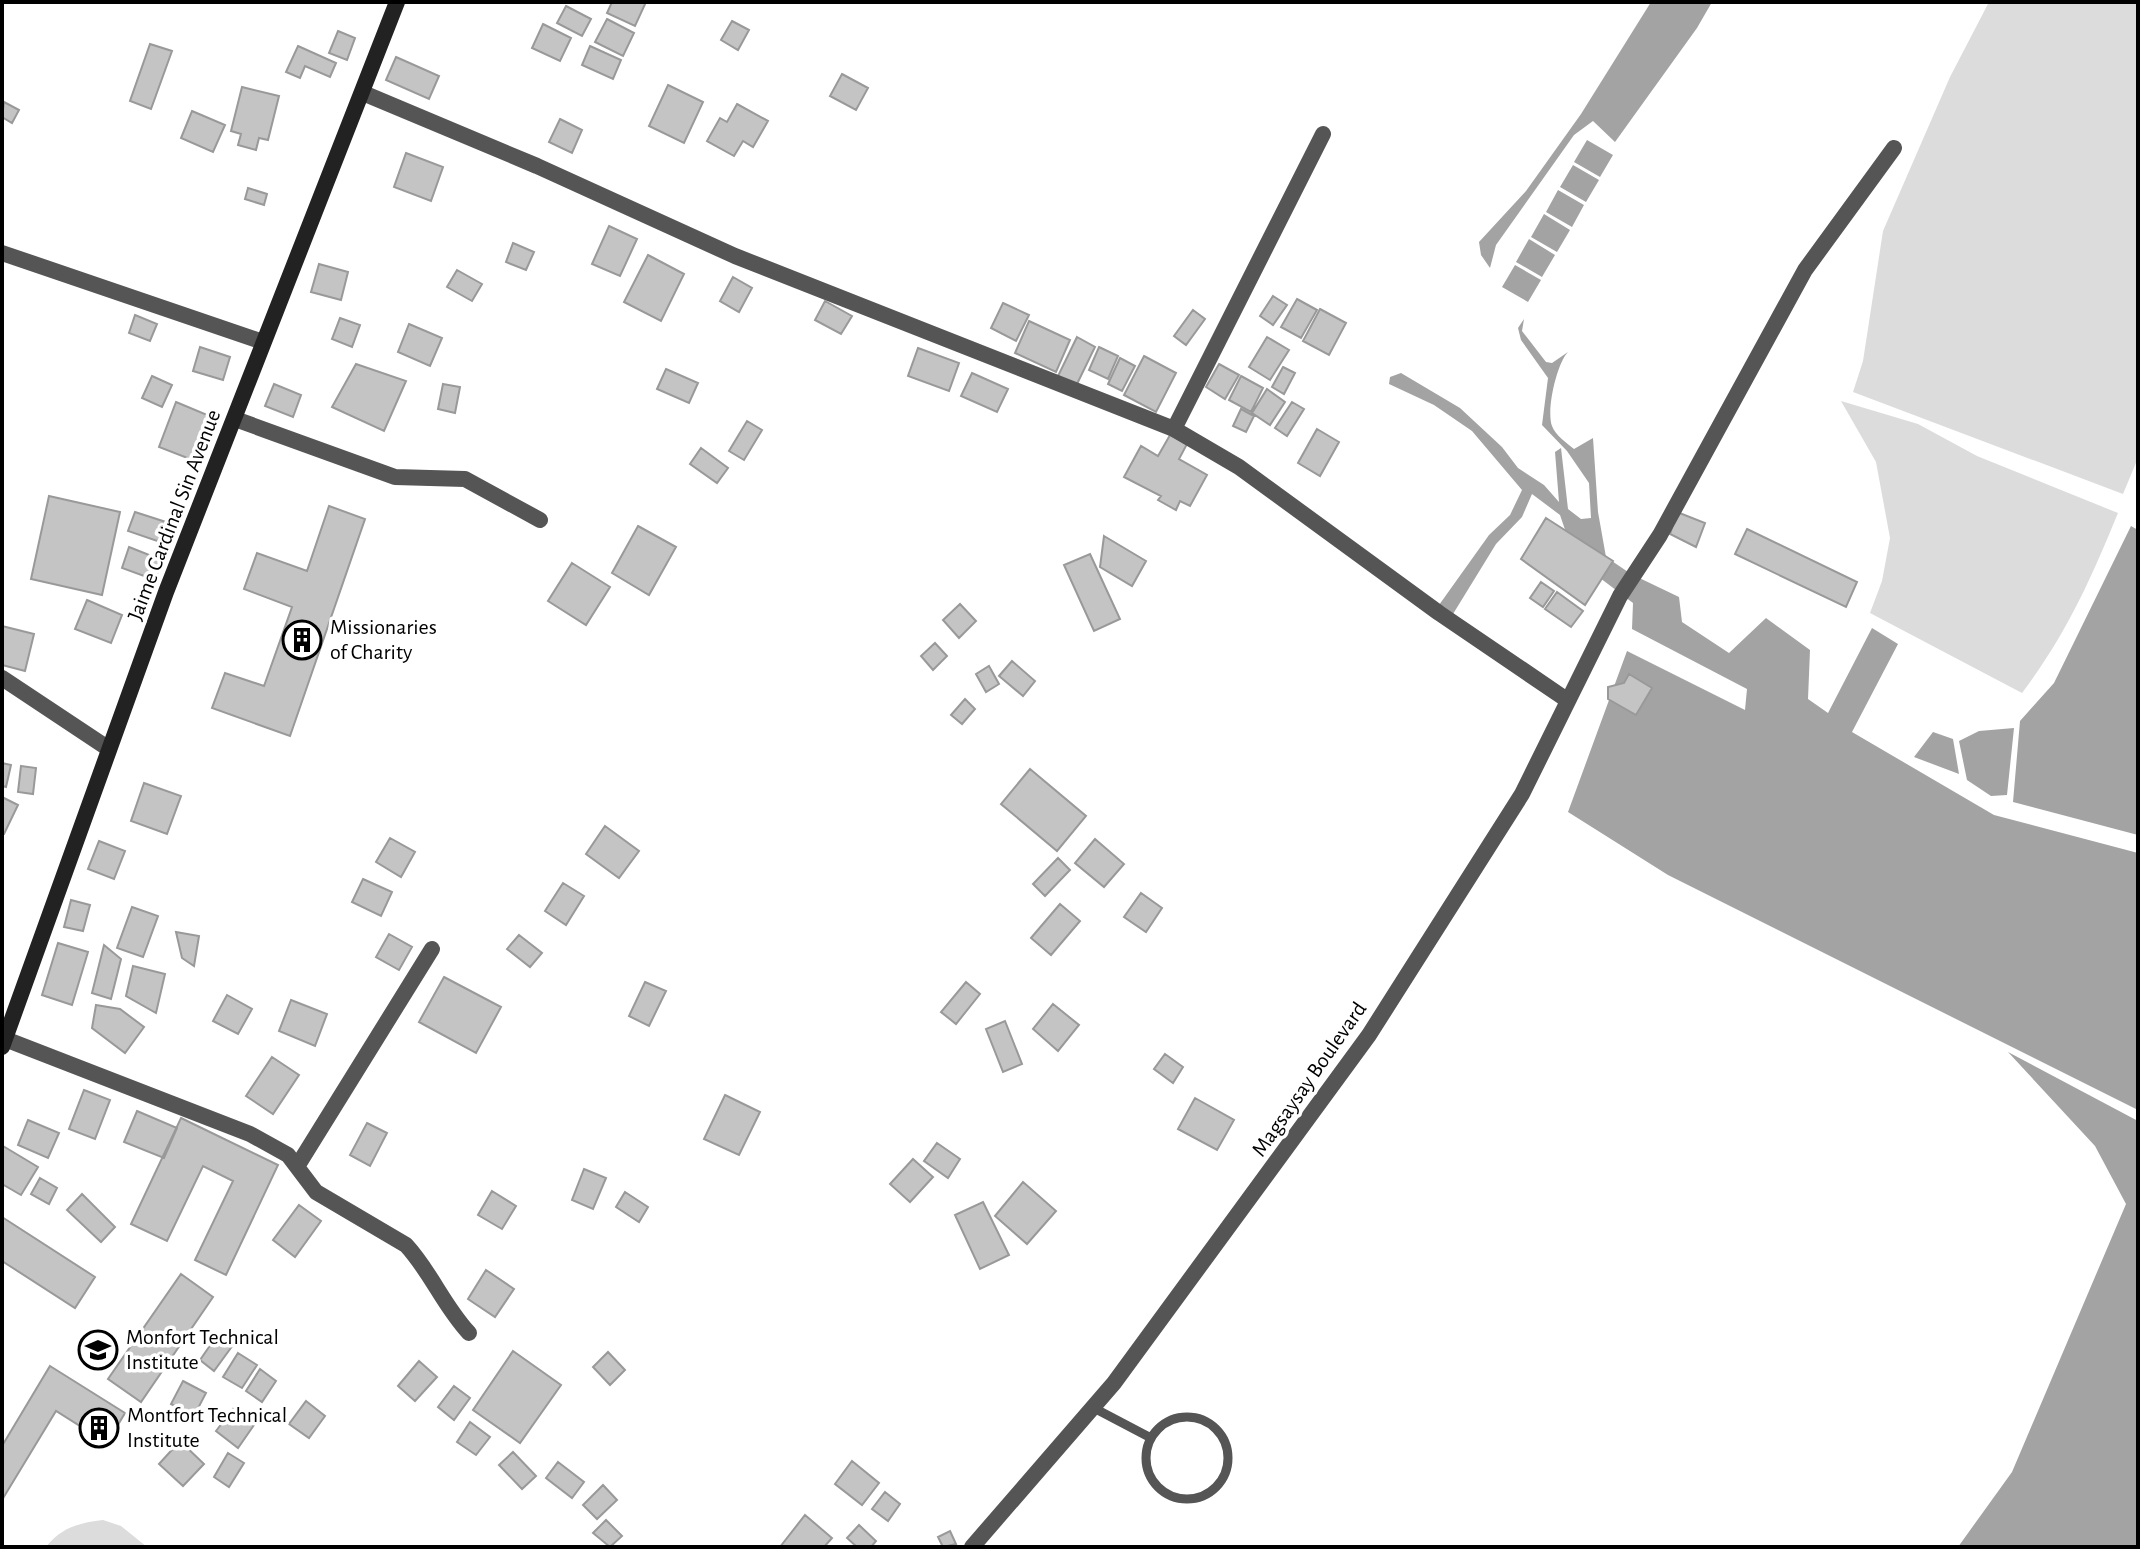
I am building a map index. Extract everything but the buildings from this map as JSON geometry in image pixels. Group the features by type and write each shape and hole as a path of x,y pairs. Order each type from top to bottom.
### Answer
{"street":[{"name":"Jaime Cardinal Sin Avenue","path":"4,1043 166,592 397,2"},
{"path":"363,93 537,166 735,256 1174,429 1239,467 1439,613 1567,700"},
{"path":"1174,429 1323,134"},
{"name":"Magsaysay Boulevard","path":"972,1547 1092,1407 1191,1283 1369,1035 1522,794 1620,596 1660,535 1805,270 1894,148"},
{"path":"2,253 263,342"},
{"path":"235,419 395,477 465,479 540,520"},
{"path":"2,678 109,749"},
{"path":"298,1165 432,949"},
{"path":"4,1043 250,1134 298,1165 316,1192 406,1245 418,1258 447,1309 469,1333"}],"lane":[{"path":"1092,1407 1151,1438"},
{"path":"1181,1417 1204,1421 1215,1428 1223,1438 1228,1461 1220,1484 1199,1498 1187,1500 1164,1493 1155,1484 1145,1461 1151,1438 1158,1428 1181,1417"}],"shaded area":[{"path":"1651,2 1712,2 1697,28 1615,142 1593,121 1574,135 1496,245 1490,268 1481,255 1479,242 1526,191 1581,114"},
{"path":"1989,2 2138,2 2138,458 2123,494 1853,392 1863,361 1883,231 1950,77"},
{"path":"1587,140 1613,155 1600,177 1574,162"},
{"path":"1573,165 1599,180 1586,202 1560,187"},
{"path":"1558,190 1584,205 1572,227 1546,212"},
{"path":"1544,214 1570,230 1557,252 1531,237"},
{"path":"1529,239 1555,255 1542,277 1516,262"},
{"path":"1515,265 1541,280 1528,302 1502,287"},
{"path":"1524,319 1522,331 1546,362 1552,363 1568,352 1557,376 1552,398 1552,426 1574,449 1593,438 1598,512 1606,557 1631,574 1679,597 1682,622 1729,653 1766,618 1810,650 1808,699 1828,713 1872,628 1898,644 1852,732 1994,815 2138,853 2138,1110 1668,875 1568,812 1627,651 1745,710 1747,689 1632,629 1633,603 1575,559 1560,515 1532,494 1522,517 1496,544 1453,614 1439,605 1489,535 1510,515 1522,490 1472,431 1434,405 1389,384 1390,377 1401,373 1460,408 1502,447 1518,468 1544,485 1559,502 1555,452 1561,448 1568,509 1581,519 1591,518 1589,483 1567,451 1542,425 1548,378 1521,340 1518,328"},
{"path":"1841,401 1918,424 1977,456 2118,513 2076,606 2022,693 1870,613 1882,581 1890,538 1876,462"},
{"path":"2131,526 2138,530 2138,835 2013,802 2020,721 2054,683"},
{"path":"2014,728 2007,795 1991,796 1967,780 1959,741 1979,731"},
{"path":"1933,732 1953,739 1959,774 1914,757"},
{"path":"2008,1052 2138,1121 2138,1547 1958,1547 2012,1472 2126,1204 2095,1146"},
{"path":"103,1520 121,1526 147,1547 46,1547 72,1527"}],"place":[{"name":"Missionaries of Charity","path":"302,640"},
{"name":"Monfort Technical Institute","path":"98,1350"},
{"name":"Montfort Technical Institute","path":"99,1428"}]}
